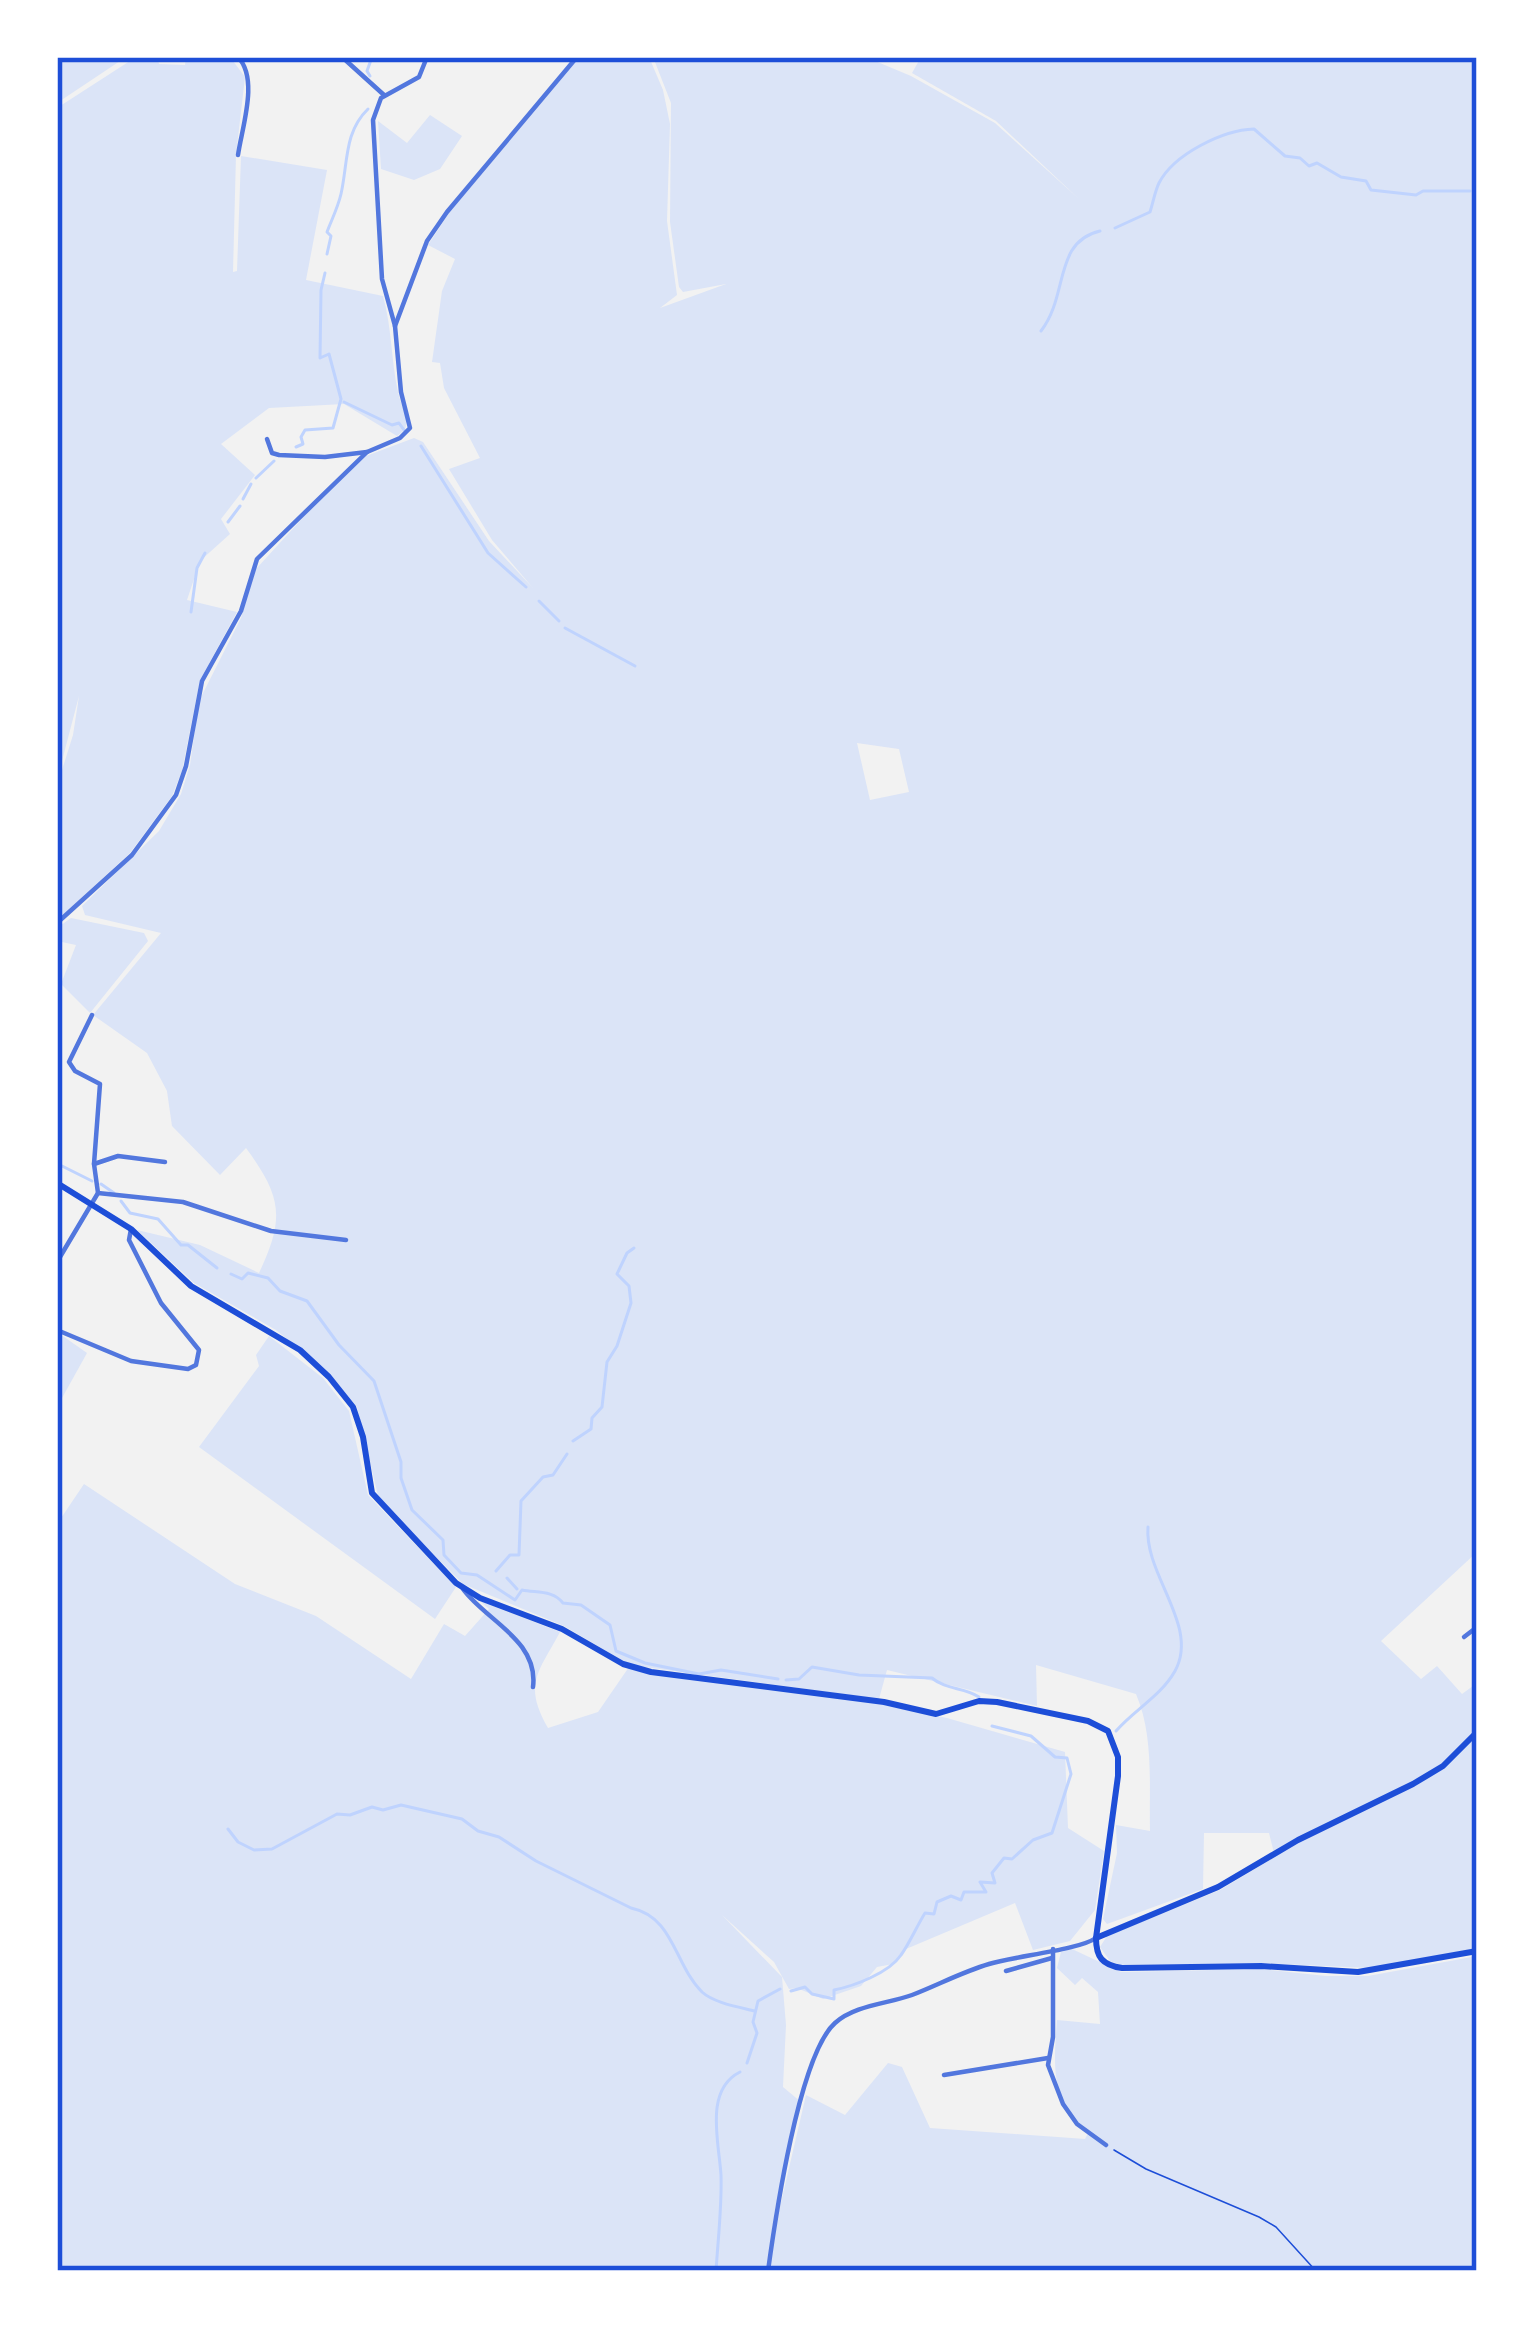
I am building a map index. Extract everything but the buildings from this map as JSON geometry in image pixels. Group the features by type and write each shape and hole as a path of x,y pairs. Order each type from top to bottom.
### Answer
{"main road":[{"path":"57,1183 131,1229 190,1286 299,1350 329,1377 353,1408 372,1493 463,1588 562,1629 623,1664 672,1676 884,1702 936,1714 980,1701 997,1702 1101,1726 1114,1740 1118,1776 1096,1937 1100,1960 1123,1968 1261,1966 1358,1972 1477,1951"},
{"path":"1096,1937 1218,1887 1298,1840 1413,1784 1443,1766 1477,1732"}],"street":[{"path":"238,57 249,80 238,155"},
{"path":"267,439 268,447 279,455 325,457 367,452 400,439 410,428 401,392 395,326 382,279 374,111 384,95 419,77 427,57"},
{"path":"395,326 427,241 577,57"},
{"path":"347,59 384,95"},
{"path":"57,922 144,843 176,795 202,681 241,611 257,559 367,452"},
{"path":"57,1262 98,1193 94,1164 100,1084 75,1071 69,1062 92,1015"},
{"path":"94,1164 118,1156 165,1162"},
{"path":"98,1193 183,1202 272,1231 346,1240"},
{"path":"57,1330 131,1361 188,1369 196,1365 199,1350 160,1304 129,1240 131,1229"},
{"path":"463,1588 509,1630 533,1668 533,1687"},
{"path":"1464,1637 1477,1627"},
{"path":"768,2271 777,2210 812,2062 838,2020 963,1972 1053,1948 1086,1945 1096,1937"},
{"path":"1053,1948 1053,2037 1048,2057 1052,2080 1085,2133 1106,2145"},
{"path":"1006,1971 1053,1958"},
{"path":"944,2075 1048,2057"}],"path":[{"path":"1106,2145 1146,2169 1259,2217 1276,2228 1316,2271"}],"shaded area":[{"path":"57,57 126,57 57,103"},
{"path":"136,57 157,57 159,64 185,65 186,57 233,61 245,77 236,155 233,272 237,271 241,156 327,170 306,280 383,296 406,425 397,436 344,404 269,408 221,444 255,475 221,519 230,534 200,561 187,600 237,612 200,680 182,771 172,796 130,853 57,920 57,786 79,696 57,780 57,108"},
{"path":"580,57 649,57 663,90 670,124 667,221 677,295 660,308 726,284 683,292 679,287 670,222 671,103 653,57 868,58 995,123 1079,199 996,121 912,73 921,57 1477,57 1477,1552 1381,1641 1421,1679 1437,1666 1462,1694 1477,1683 1477,1927 1472,1949 1369,1968 1261,1963 1120,1965 1110,1961 1100,1947 1107,1936 1220,1890 1275,1857 1269,1833 1204,1833 1203,1889 1107,1924 1103,1919 1117,1853 1116,1825 1150,1831 1148,1744 1136,1694 1036,1665 1037,1706 887,1670 879,1699 630,1665 564,1626 463,1584 379,1500 357,1407 330,1374 276,1330 194,1283 137,1230 200,1245 259,1273 276,1222 267,1180 246,1148 220,1175 172,1126 167,1091 147,1053 93,1015 161,933 85,915 82,906 159,831 181,794 199,701 241,618 256,569 366,456 414,438 423,442 489,541 533,588 492,540 449,469 480,458 444,388 440,363 432,362 442,291 455,259 428,245 449,213","holes":["857,743 899,749 909,792 870,800"]},
{"path":"430,115 462,136 440,169 414,180 381,169 378,121 407,143"},
{"path":"71,918 144,933 148,941 90,1013 61,984 76,945 57,941 57,928"},
{"path":"57,1332 87,1353 57,1407"},
{"path":"269,1336 323,1378 349,1411 368,1495 456,1587 435,1619 199,1447 259,1366 256,1355"},
{"path":"84,1484 235,1584 316,1616 411,1679 444,1624 465,1636 489,1609 480,1601 560,1632 536,1679 536,1700 548,1728 598,1712 629,1667 854,1699 947,1718 1065,1752 1068,1828 1104,1851 1095,1910 1070,1941 1033,1950 1015,1903 906,1949 893,1964 877,1967 861,1986 823,1999 789,1989 774,1962 722,1915 782,1977 783,2087 801,2102 775,2209 766,2271 57,2271 57,1524"},
{"path":"1072,1949 1121,1972 1261,1969 1326,1976 1368,1976 1477,1956 1477,2271 769,2271 806,2095 845,2115 888,2063 902,2067 930,2128 1085,2139 1088,2133 1060,2095 1055,2066 1057,2020 1100,2024 1098,1992 1082,1978 1075,1985 1057,1968 1061,1952"}],"waterway":[{"path":"370,76 372,57"},
{"path":"327,254 331,236 327,232 341,194 351,138 368,109"},
{"path":"1115,228 1150,212 1159,183 1187,153 1242,130 1254,129 1285,156 1300,158 1309,166 1317,163 1341,177 1366,181 1371,190 1416,195 1470,191"},
{"path":"1041,331 1075,246 1100,231"},
{"path":"296,447 303,444 305,430 333,428 341,399 329,354 320,358 325,273"},
{"path":"344,402 392,425 399,423 404,430"},
{"path":"421,446 488,553 526,587"},
{"path":"256,478 274,461"},
{"path":"243,499 251,484"},
{"path":"228,522 240,506"},
{"path":"191,612 197,568 205,553"},
{"path":"539,601 559,621"},
{"path":"565,628 635,666"},
{"path":"62,1166 92,1181"},
{"path":"101,1184 114,1193"},
{"path":"121,1201 130,1213 158,1219 181,1245 188,1245 217,1268"},
{"path":"573,1441 591,1429 592,1418 602,1407 607,1362 631,1303 629,1286 617,1274 634,1248"},
{"path":"231,1274 242,1279 248,1273 268,1278 280,1291 307,1301 339,1345 374,1381 412,1510 443,1540 444,1555 461,1573 477,1575 515,1600 522,1590 581,1605 610,1625 616,1651 645,1663 699,1674 721,1670 778,1679"},
{"path":"496,1571 510,1555 519,1555 521,1501 543,1477 553,1475 567,1454"},
{"path":"1116,1731 1162,1688 1181,1654 1181,1636 1154,1563 1148,1527"},
{"path":"507,1578 517,1589"},
{"path":"786,1680 799,1679 812,1667 859,1675 932,1678 979,1697"},
{"path":"791,1991 805,1987 812,1994 834,1999 834,1990 880,1973 901,1955 925,1913 934,1914 937,1902 951,1896 961,1900 964,1892 986,1892 980,1882 995,1883 992,1873 1004,1858 1012,1859 1033,1840 1052,1833 1071,1774 1067,1758 1055,1757 1031,1736 992,1726"},
{"path":"228,1829 238,1842 254,1850 272,1849 337,1814 372,1807 383,1810 401,1805 462,1819 645,1913 665,1931 702,1992 755,2011"},
{"path":"747,2063 757,2033 753,2022 758,2001 780,1989"},
{"path":"716,2271 721,2187 716,2118 722,2091 740,2072"}]}
